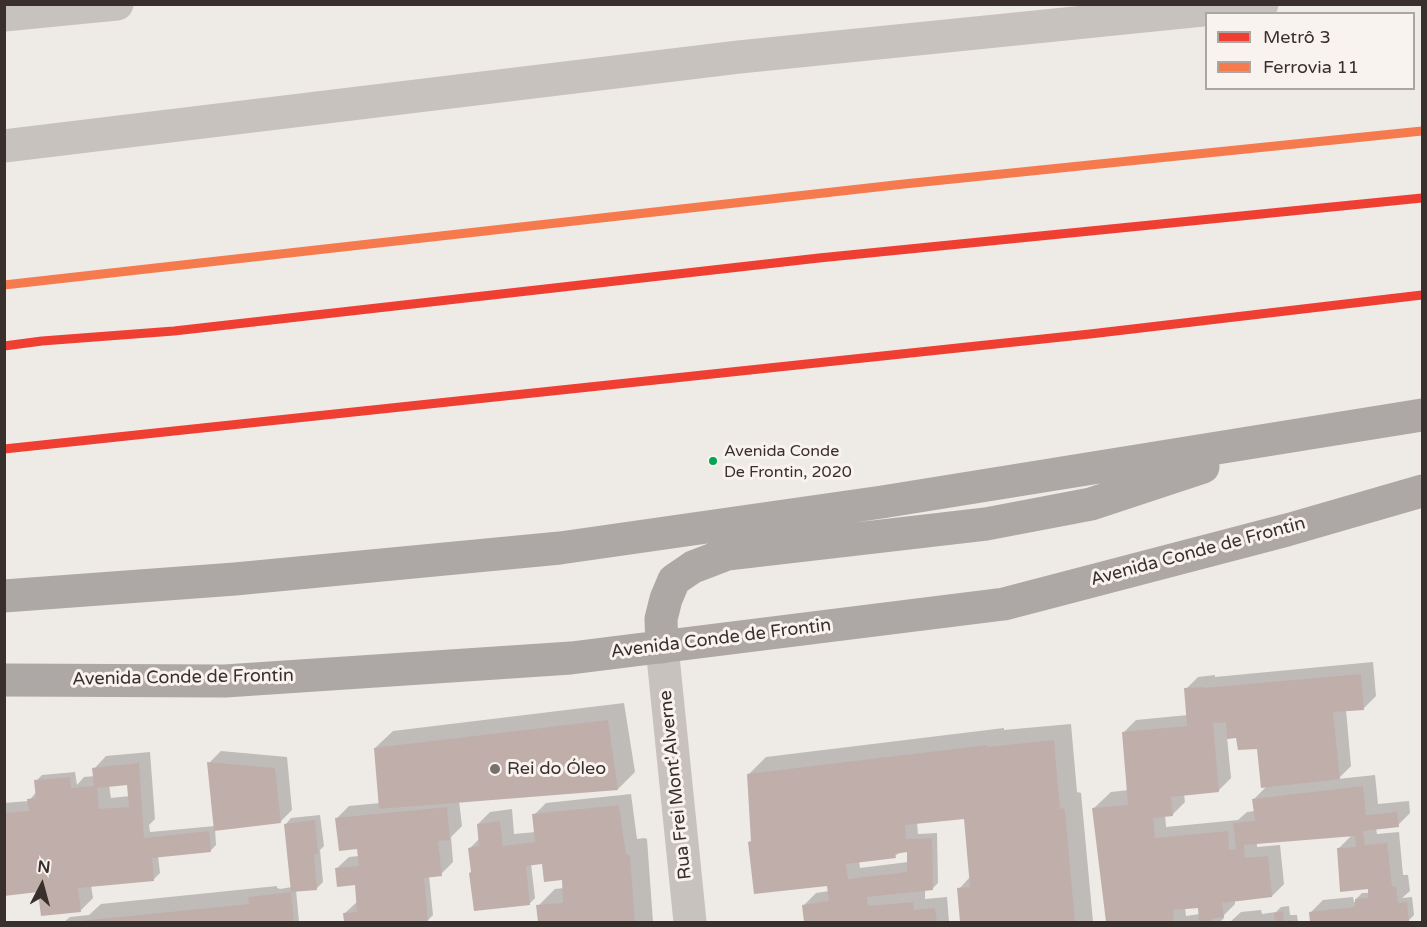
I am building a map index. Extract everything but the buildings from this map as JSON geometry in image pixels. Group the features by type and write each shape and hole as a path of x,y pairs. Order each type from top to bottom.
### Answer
{"highway":[{"path":"4,596 235,579 560,548 882,502 1422,415"},
{"path":"662,647 661,619 674,580 693,567 727,554 986,524 1091,504 1299,436"},
{"name":"Avenida Conde de Frontin","path":"4,680 225,681 571,658 1004,604 1287,530 1422,491"}],"street":[{"path":"4,15 117,4"},
{"path":"4,146 739,57 1262,4"},
{"name":"Rua Frei Mont'Alverne","path":"662,647 690,922"}],"metro line":[{"name":"3","path":"4,346 174,331 819,258 1422,198"},
{"name":"3","path":"4,449 1090,334 1422,295"}],"rail line":[{"name":"11","path":"4,285 904,184 1422,131"}],"place":[{"name":"Avenida Conde De Frontin, 2020","path":"713,461"},
{"name":"Rei do Óleo","path":"495,769"}]}
